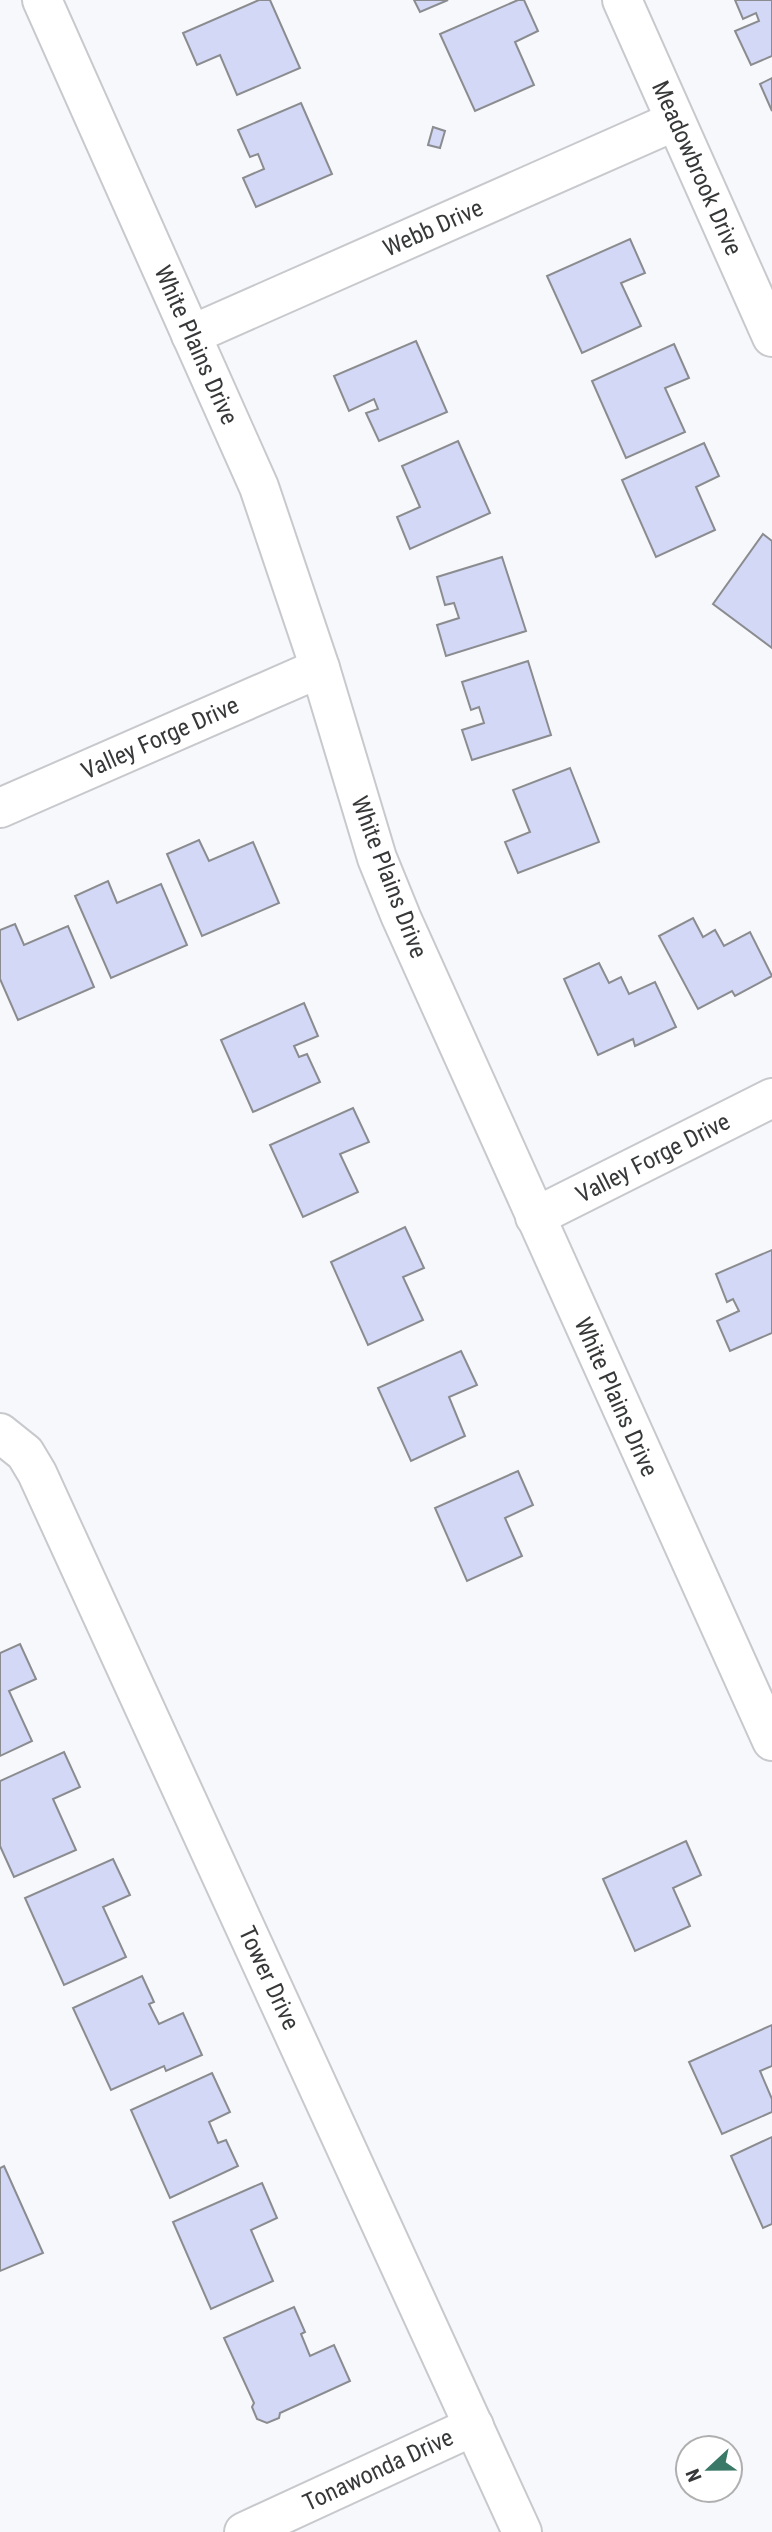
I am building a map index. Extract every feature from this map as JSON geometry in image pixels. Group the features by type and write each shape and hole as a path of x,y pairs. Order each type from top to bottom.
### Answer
{"street":[{"name":"White Plains Drive","path":"42,0 259,487 320,668 377,858 535,1217 772,1741"},
{"name":"Meadowbrook Drive","path":"622,0 772,337"},
{"name":"Webb Drive","path":"191,335 675,121"},
{"name":"Valley Forge Drive","path":"0,808 320,668"},
{"name":"Valley Forge Drive","path":"535,1217 772,1098"},
{"name":"Tower Drive","path":"1,1433 25,1453 37,1473 522,2532"},
{"name":"Tonawonda Drive","path":"244,2532 474,2426"}],"building":[{"path":"259,0 270,0 300,68 237,95 220,55 197,65 183,33"},
{"path":"414,0 448,0 420,12"},
{"path":"518,0 524,0 538,31 515,42 534,85 475,111 440,34"},
{"path":"735,0 772,0 772,56 751,65 735,31 759,21 756,13 743,19"},
{"path":"772,78 772,111 760,84"},
{"path":"301,103 332,174 256,207 243,178 264,169 258,154 250,157 238,130"},
{"path":"433,127 445,131 440,148 428,145"},
{"path":"630,239 645,273 621,283 641,326 582,353 547,276"},
{"path":"416,341 447,412 379,441 366,413 378,409 374,399 349,411 334,376"},
{"path":"674,344 689,378 665,388 685,432 626,458 592,381"},
{"path":"458,441 490,513 410,549 397,517 420,507 402,466"},
{"path":"704,443 719,476 696,487 715,530 656,557 622,480"},
{"path":"763,534 772,541 772,648 713,604"},
{"path":"502,557 526,631 446,656 437,625 459,618 454,603 445,605 437,577"},
{"path":"528,661 551,735 472,760 462,730 484,723 479,707 471,710 462,682"},
{"path":"570,768 599,842 518,873 505,842 530,832 513,790"},
{"path":"199,840 209,861 253,842 279,903 202,936 167,854"},
{"path":"108,881 117,903 161,884 187,945 111,978 75,896"},
{"path":"693,918 703,937 715,930 724,946 750,932 772,976 735,996 732,991 698,1009 659,936"},
{"path":"15,924 24,945 68,926 94,987 18,1020 0,979 0,930"},
{"path":"599,963 609,983 621,977 629,994 655,982 676,1027 635,1046 633,1039 598,1055 564,979"},
{"path":"304,1003 318,1036 294,1046 299,1057 307,1054 320,1082 253,1112 221,1040"},
{"path":"353,1108 369,1142 340,1154 358,1192 303,1217 270,1145"},
{"path":"405,1227 424,1268 403,1277 423,1320 368,1345 331,1262"},
{"path":"772,1250 772,1333 730,1351 717,1321 739,1311 733,1299 727,1302 716,1274"},
{"path":"461,1351 477,1385 449,1397 465,1436 411,1461 378,1388"},
{"path":"518,1471 533,1505 505,1518 522,1556 467,1581 435,1508"},
{"path":"20,1644 36,1679 9,1691 32,1741 0,1756 0,1653"},
{"path":"64,1752 80,1787 53,1799 76,1850 14,1877 0,1846 0,1781"},
{"path":"686,1841 701,1875 673,1888 690,1926 635,1951 603,1879"},
{"path":"113,1859 130,1895 103,1907 126,1957 64,1985 25,1898"},
{"path":"142,1976 154,2002 149,2004 159,2024 183,2013 202,2055 166,2071 164,2066 111,2090 73,2008"},
{"path":"772,2025 772,2066 760,2071 772,2099 772,2112 722,2134 689,2062"},
{"path":"212,2073 230,2112 209,2122 218,2143 226,2140 238,2166 170,2198 131,2110"},
{"path":"772,2137 772,2224 763,2228 731,2156"},
{"path":"4,2166 43,2253 0,2271 0,2168"},
{"path":"262,2183 277,2218 251,2230 273,2281 211,2309 173,2222"},
{"path":"294,2307 305,2332 301,2334 310,2356 334,2345 350,2381 280,2413 279,2418 267,2423 257,2419 252,2407 254,2403 224,2338"}]}
